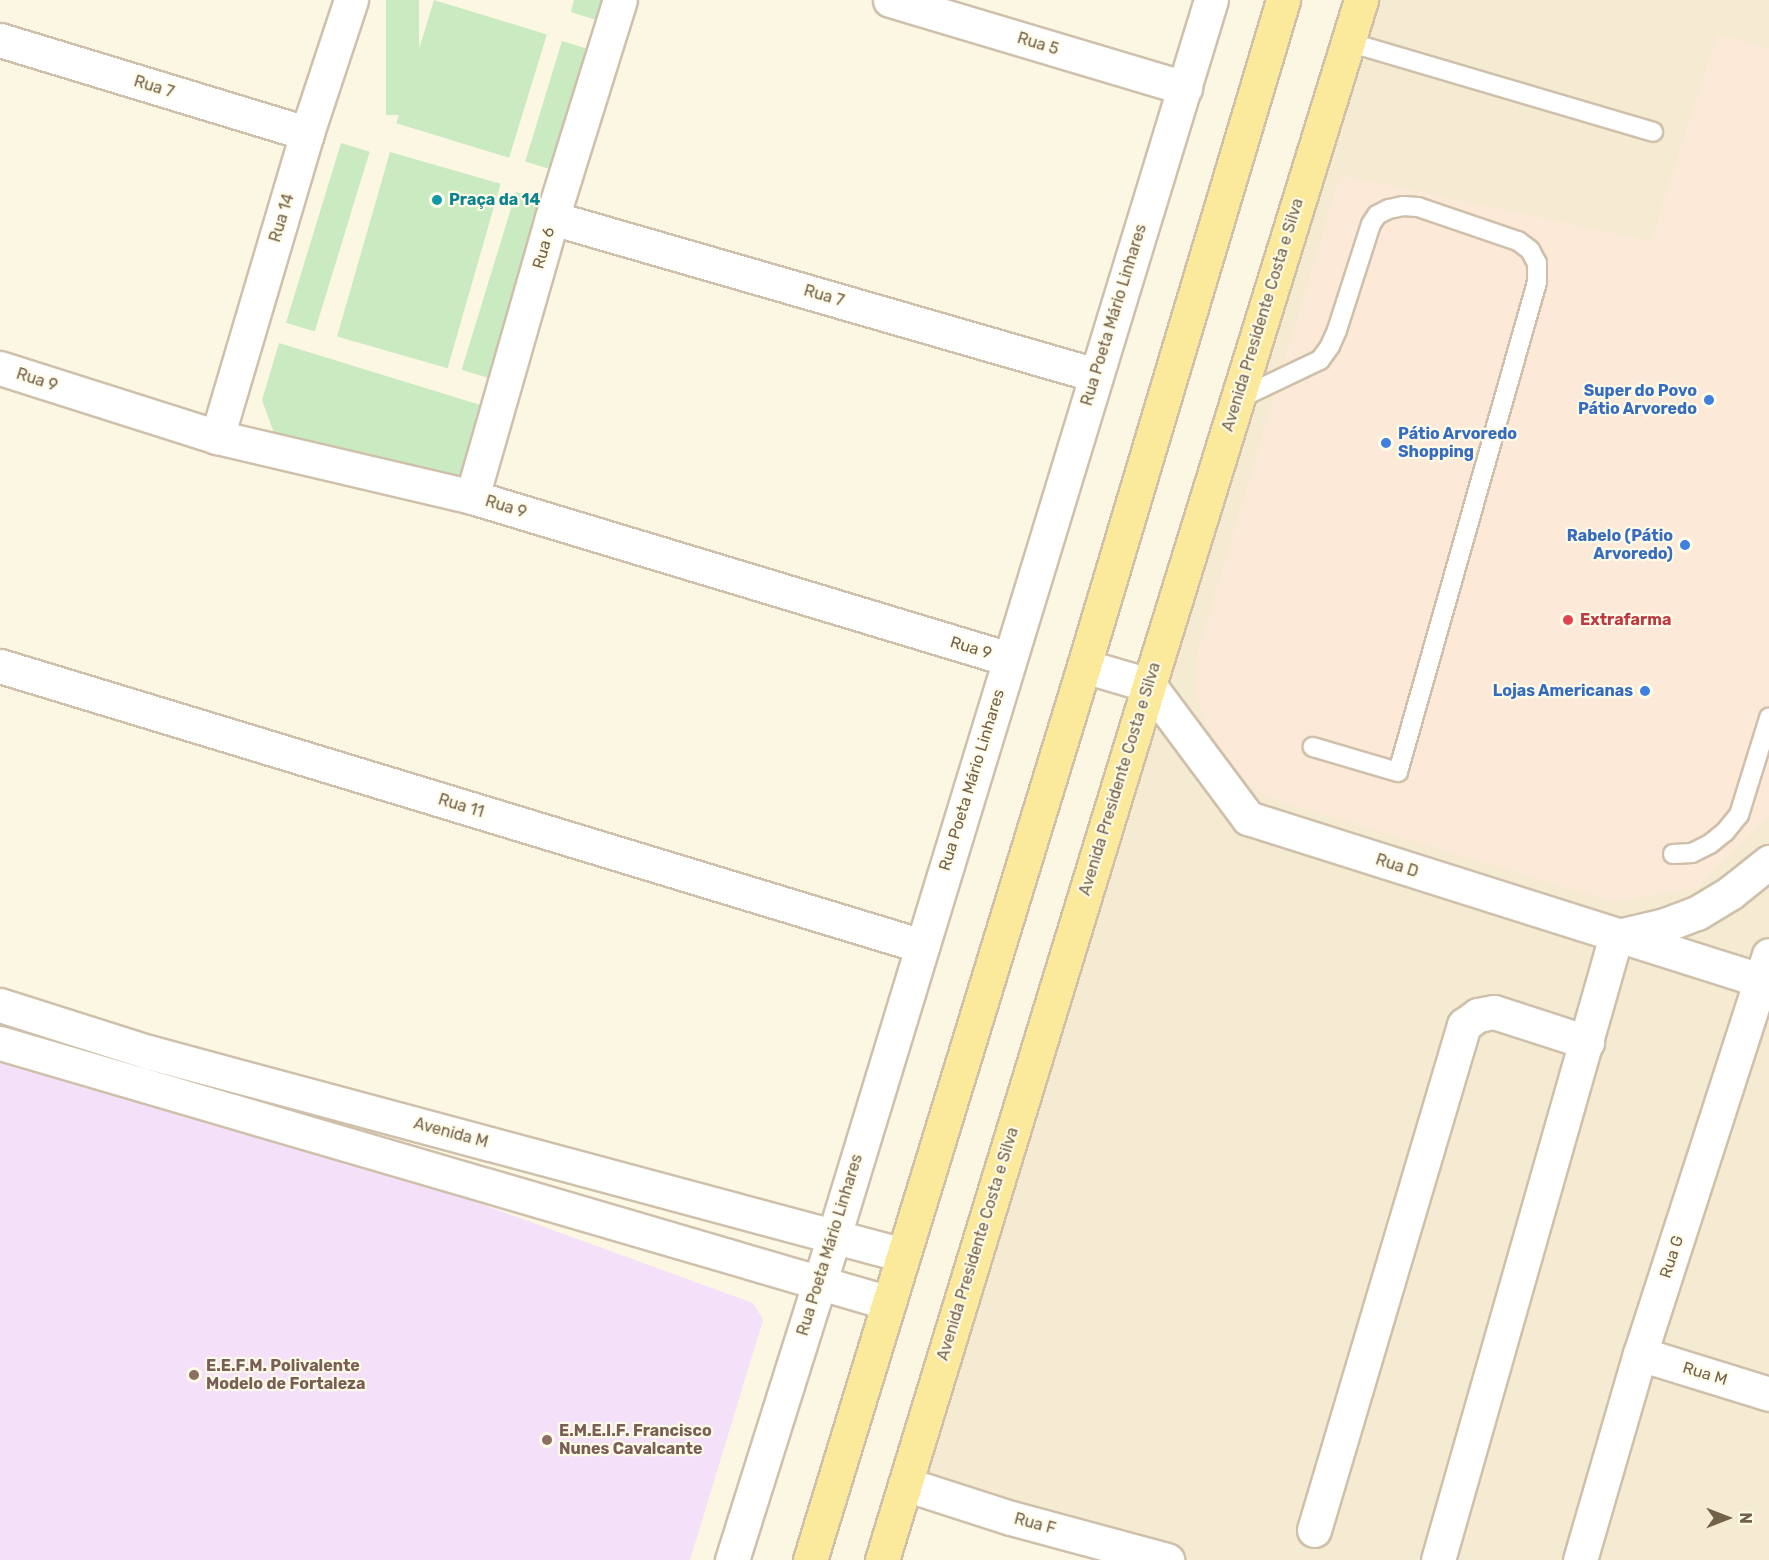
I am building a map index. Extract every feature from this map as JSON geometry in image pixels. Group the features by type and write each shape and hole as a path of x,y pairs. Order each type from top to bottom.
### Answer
{"main road":[{"path":"810,1560 1084,666 1283,0"},
{"name":"Avenida Presidente Costa e Silva","path":"882,1560 1361,0"}],"street":[{"name":"Rua 14","path":"217,437 307,133 351,0"},
{"name":"Rua 6","path":"472,497 552,218 620,0"},
{"name":"Rua 5","path":"890,0 1185,88"},
{"name":"Rua Poeta Mário Linhares","path":"732,1560 834,1236 1211,0"},
{"name":"Rua 7","path":"0,40 307,133"},
{"name":"Rua 7","path":"552,218 1096,375"},
{"name":"Rua 9","path":"0,368 217,437 472,497 1009,659"},
{"name":"Rua 11","path":"0,666 922,946"},
{"path":"1084,666 1149,685"},
{"name":"Rua D","path":"1149,685 1248,818 1616,936 1767,973"},
{"path":"1438,1560 1616,936 1665,925 1697,913 1730,893 1769,862"},
{"name":"Rua G","path":"1580,1560 1640,1354 1767,973"},
{"name":"Avenida M","path":"0,1005 148,1052 903,1255"},
{"path":"1314,1530 1464,1025 1478,1015 1494,1012 1587,1042"},
{"path":"0,1043 889,1304"},
{"path":"138,1085 148,1052"},
{"name":"Rua M","path":"1640,1354 1769,1394"},
{"name":"Rua F","path":"905,1484 1011,1518 1167,1560"}],"lane":[{"path":"1348,42 1653,132"},
{"path":"1238,399 1320,360 1330,346 1371,225 1377,215 1389,209 1403,206 1418,207 1518,242 1530,250 1537,263 1537,282 1398,772 1313,747"},
{"path":"1673,854 1692,853 1710,844 1725,832 1738,816 1769,718"}],"shaded area":[{"path":"1361,0 1769,0 1769,1560 1167,1560 905,1484"},
{"path":"1717,34 1769,48 1769,816 1696,888 1614,902 1265,797 1233,766 1208,728 1196,697 1196,658 1340,175 1651,241"},
{"name":"E.E.F.M. Polivalente Modelo de Fortaleza","path":"0,1060 443,1190 753,1303 763,1320 690,1560 0,1560"}],"green space":[{"path":"386,0 419,0 419,115 386,115"},
{"path":"434,0 547,34 509,158 396,123"},
{"path":"574,0 609,0 602,22 571,12"},
{"path":"562,41 595,51 558,171 525,161"},
{"path":"341,143 370,152 315,332 286,323"},
{"path":"390,152 501,184 448,368 337,337"},
{"path":"516,192 549,202 494,380 462,370"},
{"path":"279,343 487,407 469,470 447,484 275,436 262,400"}],"place":[{"name":"Praça da 14","path":"437,200"},
{"name":"Super do Povo Pátio Arvoredo","path":"1709,400"},
{"name":"Pátio Arvoredo Shopping","path":"1386,443"},
{"name":"Rabelo (Pátio Arvoredo)","path":"1685,545"},
{"name":"Extrafarma","path":"1568,620"},
{"name":"Lojas Americanas","path":"1645,691"},
{"name":"E.E.F.M. Polivalente Modelo de Fortaleza","path":"194,1375"},
{"name":"E.M.E.I.F. Francisco Nunes Cavalcante","path":"547,1440"}]}
